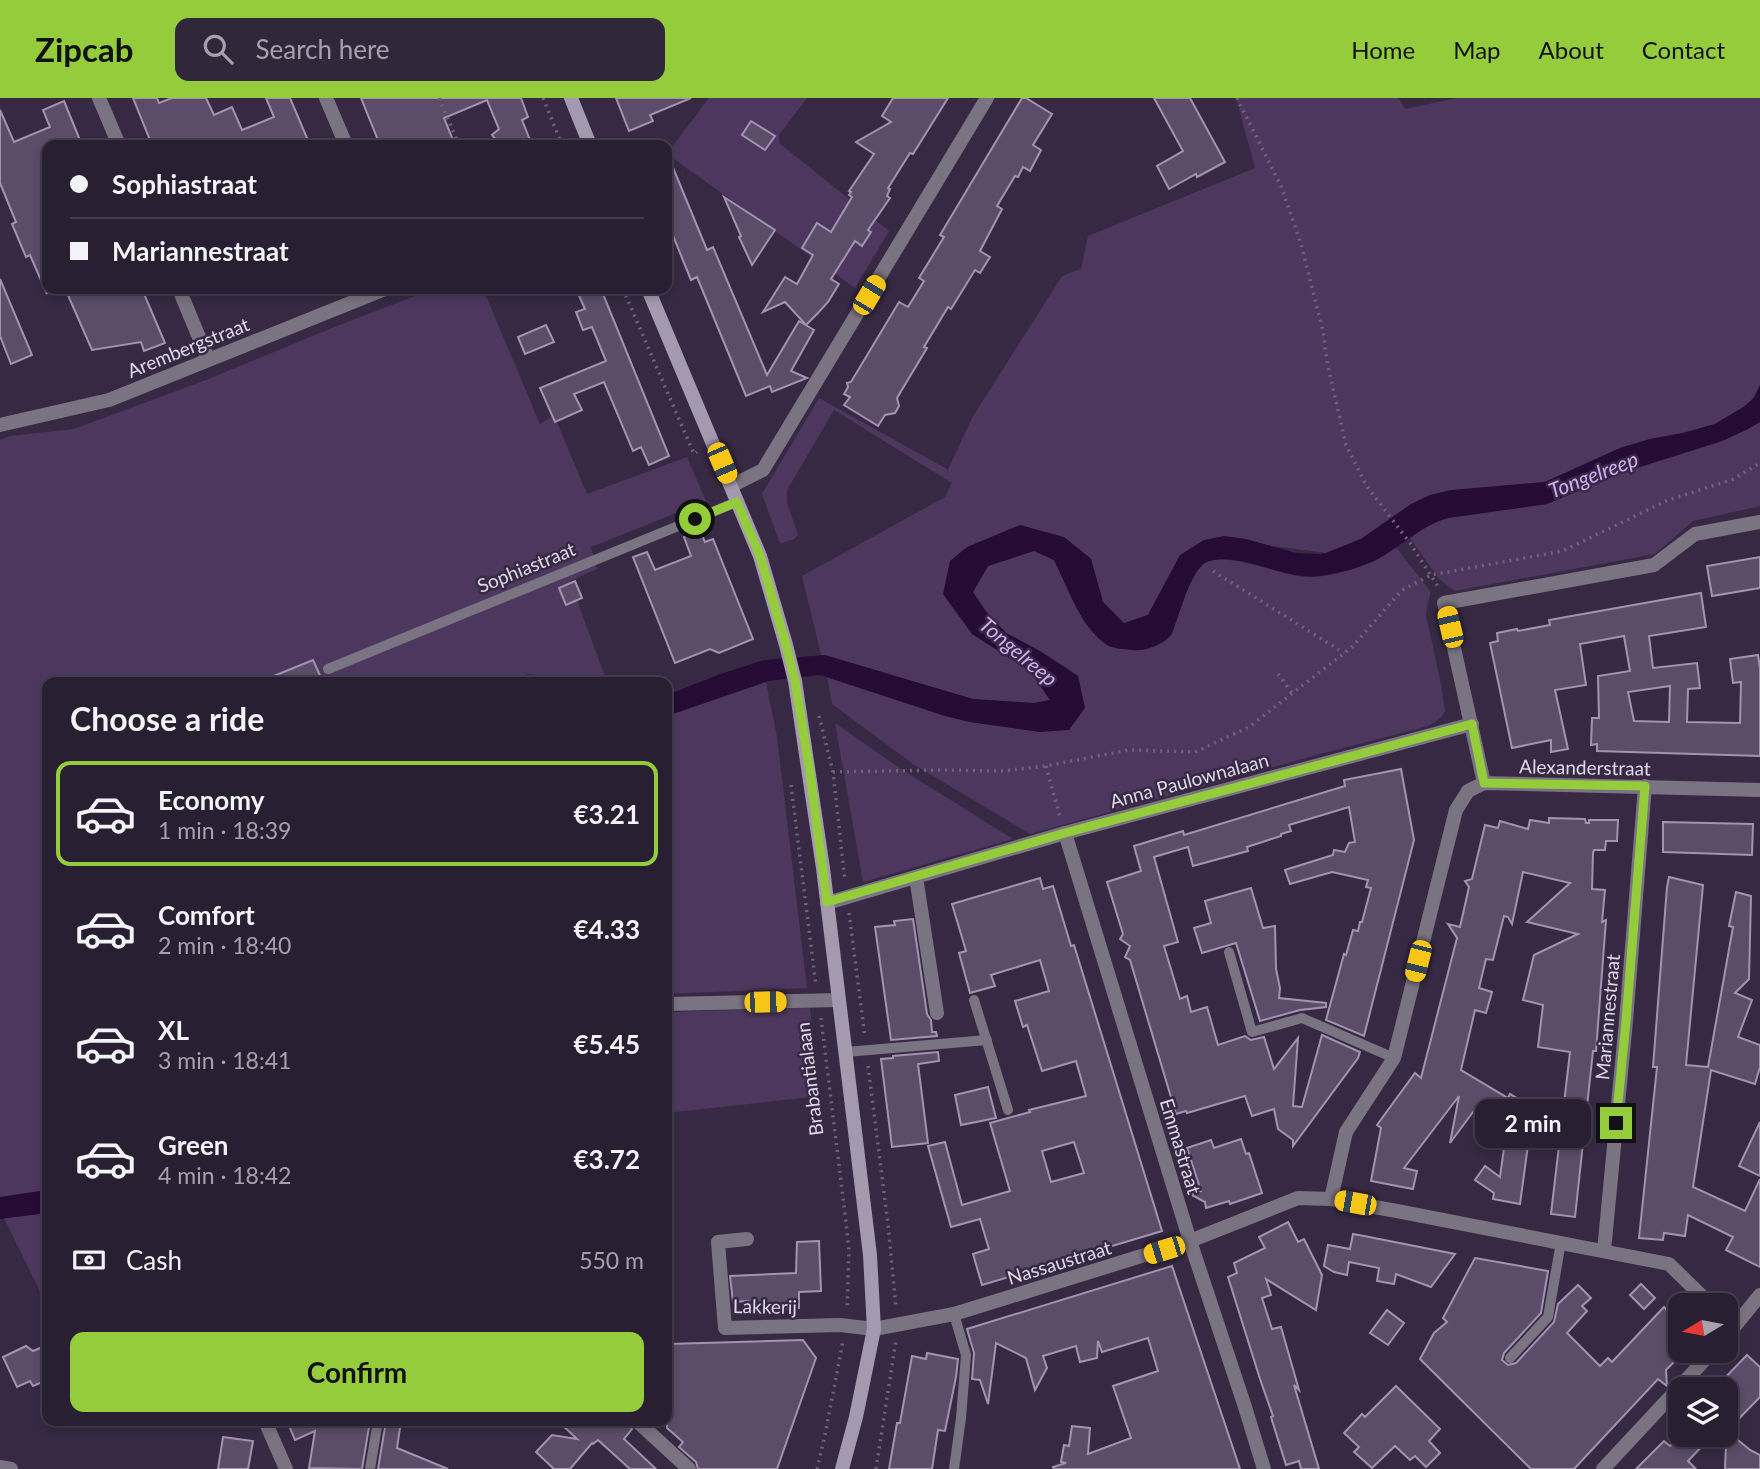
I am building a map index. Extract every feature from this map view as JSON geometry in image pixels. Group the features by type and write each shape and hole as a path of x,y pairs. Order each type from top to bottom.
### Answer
{"street":[{"path":"99,98 117,140"},
{"path":"326,98 344,140"},
{"path":"570,98 588,140"},
{"path":"731,486 763,470 987,98"},
{"path":"181,294 208,359"},
{"name":"Arembergstraat","path":"1,421 109,400 372,294"},
{"path":"650,294 737,502"},
{"name":"Brabantialaan","path":"737,502 760,556 795,681 827,902 870,1255 874,1329 842,1469"},
{"path":"1331,1199 1346,1132 1394,1058 1456,810 1468,791 1484,783 1444,603 1654,565 1695,534 1760,522"},
{"name":"Anna Paulownalaan","path":"827,902 1065,833 1472,724"},
{"name":"Alexanderstraat","path":"1484,783 1760,790"},
{"name":"Mariannestraat","path":"1604,1251 1645,786"},
{"name":"Emmastraat","path":"1065,833 1190,1241 1264,1469"},
{"path":"916,877 937,1013"},
{"path":"672,1003 839,1000"},
{"name":"Nassaustraat","path":"874,1329 954,1314 1190,1241 1298,1198 1331,1199 1669,1264 1699,1293"},
{"name":"Lakkerij","path":"747,1239 718,1242 725,1328 846,1326 874,1329"},
{"path":"1738,1318 1760,1295"},
{"path":"1603,1469 1702,1363"},
{"path":"267,1426 286,1469"},
{"path":"642,1426 689,1469"},
{"path":"0,1467 11,1469"}],"lane":[{"name":"Sophiastraat","path":"328,669 737,502"},
{"path":"1229,951 1252,1032 1302,1018 1394,1058"},
{"path":"974,1000 1008,1110"},
{"name":"Brabantialaan","path":"846,1052 987,1040"},
{"path":"1510,1357 1548,1317 1561,1242"},
{"path":"954,1314 967,1355 954,1469"},
{"path":"370,1469 377,1426"}],"path":[{"path":"439,98 457,140"},
{"path":"543,98 560,140"},
{"path":"1237,98 1281,187 1300,244 1320,319 1346,445 1366,485 1391,516 1431,575"},
{"path":"625,294 694,454 699,452"},
{"path":"819,714 833,772 1002,771 1046,766 1129,750 1195,752 1249,727 1352,647 1402,590 1431,575 1563,551 1668,500 1734,479 1760,463"},
{"path":"1213,571 1344,653"},
{"path":"1278,674 1292,694"},
{"path":"1046,766 1065,833"},
{"name":"Brabantialaan","path":"790,774 849,1251 846,1326 817,1469"}],"shaded area":[{"path":"709,98 807,98 779,135 779,143 889,231 855,288 672,158 672,147"},
{"path":"1236,98 1398,98 1405,109 1457,98 1760,98 1760,385 1753,398 1715,424 1620,448 1545,482 1411,504 1361,539 1326,553 1224,536 1180,555 1148,615 1123,624 1103,602 1091,559 1064,537 967,547 972,634 1030,671 1050,700 1034,703 973,699 821,655 802,576 945,497 952,483 834,410 787,490 787,503 798,535 780,544 762,494 819,398 947,469 947,472 972,418 1062,276 1081,269 1088,236 1255,168"},
{"path":"420,294 485,294 540,424 554,415 587,494 687,457 706,501 591,547 597,569 570,581 605,677 550,677 527,674 526,677 42,677 42,1191 0,1197 0,440 10,436 74,429 206,380"},
{"path":"1760,422 1760,506 1693,521 1655,554 1455,591 1439,579 1410,538 1434,522 1448,518 1547,504 1621,473 1722,441"},
{"path":"1396,547 1430,591 1426,615 1445,711 1435,722 1421,728 1030,834 913,764 832,704 827,676 945,716 1040,732 1078,676 1006,633 987,613 973,592 988,566 1034,551 1054,560 1084,622 1108,646 1171,635 1196,572 1210,561 1235,561 1294,575 1317,577 1353,569"},
{"path":"766,682 777,737 807,988 672,994 672,714"},
{"path":"835,723 901,769 1013,839 863,882"},
{"path":"810,1008 820,1096 672,1112 672,1012"},
{"path":"42,1214 42,1296 4,1218"}],"water":[{"name":"Tongelreep","path":"1760,385 1760,422 1722,441 1621,473 1547,504 1439,521 1380,558 1342,572 1305,576 1235,560 1209,561 1192,579 1171,635 1148,649 1116,648 1098,638 1082,617 1054,560 1034,551 988,566 973,592 987,613 1006,633 1078,676 1085,708 1069,730 1040,732 970,722 820,675 768,681 672,714 672,693 718,675 764,660 825,655 973,699 1034,703 1050,700 1030,671 972,634 943,594 950,561 967,547 1020,525 1064,537 1091,559 1103,602 1124,623 1148,615 1180,555 1204,540 1224,536 1246,539 1296,553 1326,553 1361,539 1411,504 1430,495 1451,490 1545,482 1620,448 1715,424 1754,398"},
{"path":"42,1191 42,1214 0,1219 0,1197"}],"building":[{"path":"133,98 157,98 159,103 172,98 206,98 214,115 232,107 242,130 274,117 266,98 290,98 308,140 150,140"},
{"path":"361,98 521,98 528,117 522,120 530,140 496,140 492,135 499,129 487,100 444,118 453,140 378,140"},
{"path":"616,98 691,98 650,115 653,121 629,131"},
{"path":"893,98 948,98 888,188 890,189 887,196 890,198 868,230 871,232 862,246 855,241 831,279 839,284 828,302 806,325 785,302 763,312 785,277 797,284 813,255 802,248 817,223 831,232 852,197 849,191 874,154 856,142 891,122 882,116"},
{"path":"1022,98 1052,114 1033,145 1041,150 1030,171 1023,167 1018,177 1015,176 997,206 1002,209 980,251 990,257 980,273 975,270 951,309 948,307 897,398 899,406 895,413 885,415 878,426 844,405 850,397 844,394 847,383 851,382 899,302 908,307 924,281 919,278 944,237 940,235"},
{"path":"1154,98 1190,98 1225,162 1169,189 1157,166 1183,151"},
{"path":"64,101 80,140 42,140 42,283 30,255 26,257 12,224 16,222 0,183 0,110 14,142 50,127 43,110"},
{"path":"751,121 775,136 765,150 742,135"},
{"path":"672,165 707,250 713,247 767,375 799,321 814,330 791,371 807,378 772,392 770,386 746,396 697,277 691,280 672,233"},
{"path":"724,197 775,230 752,265 739,237 741,236"},
{"path":"0,279 32,355 11,364 0,336"},
{"path":"67,294 144,294 165,343 144,351 141,342 92,350"},
{"path":"578,294 603,294 669,456 649,465 641,447 633,451 604,382 574,394 582,410 555,422 540,388 606,361 592,327 583,330 576,312 585,309"},
{"path":"546,325 554,342 525,354 518,337"},
{"path":"700,531 705,542 713,539 753,639 719,653 710,649 675,663 633,557 647,552 655,570 691,556 684,537"},
{"path":"1760,557 1760,588 1712,596 1707,566"},
{"path":"575,581 582,598 566,605 559,588"},
{"path":"1701,593 1706,627 1649,636 1653,668 1697,663 1700,688 1688,689 1687,722 1740,723 1741,682 1733,683 1730,659 1758,655 1760,756 1597,751 1597,744 1591,745 1592,718 1599,718 1598,676 1630,671 1624,636 1580,644 1586,685 1555,690 1568,749 1551,752 1551,740 1512,748 1490,643 1498,641 1497,633 1550,625 1549,620","holes":["1670,686 1669,722 1634,721 1628,692"]},
{"path":"313,660 321,677 271,677"},
{"path":"1401,769 1414,840 1364,1036 1326,1020 1344,954 1346,955 1353,930 1358,931 1362,922 1371,888 1366,887 1368,880 1332,872 1290,884 1285,870 1333,855 1334,850 1345,852 1349,843 1355,842 1349,807 1289,825 1291,831 1247,847 1248,851 1193,866 1188,847 1154,857 1178,942 1164,946 1180,999 1187,996 1191,1012 1207,1007 1218,1045 1245,1036 1251,1040 1264,1037 1274,1069 1298,1038 1293,1106 1302,1107 1322,1035 1360,1052 1293,1146 1293,1140 1278,1129 1274,1109 1252,1116 1245,1096 1176,1114 1130,960 1125,957 1130,946 1120,939 1123,934 1107,882 1141,871 1134,846 1183,831 1184,835 1345,786 1344,780"},
{"path":"1549,818 1585,819 1586,823 1589,823 1589,820 1618,820 1617,841 1606,841 1605,850 1594,850 1593,853 1592,889 1605,890 1602,922 1606,920 1596,1051 1593,1051 1575,1217 1551,1214 1570,1052 1538,1047 1543,1005 1523,1000 1534,955 1578,934 1527,922 1570,883 1523,872 1512,924 1508,917 1504,916 1493,960 1486,959 1479,988 1492,992 1486,1013 1475,1010 1461,1070 1508,1098 1510,1094 1533,1108 1520,1204 1493,1199 1494,1193 1475,1180 1485,1166 1500,1177 1507,1126 1476,1108 1450,1143 1459,1096 1404,1168 1417,1171 1413,1189 1371,1181 1381,1128 1377,1125 1415,1073 1421,1078 1457,938 1448,924 1460,927 1469,887 1465,881 1472,879 1485,825 1498,828 1500,821 1528,829 1530,820 1549,823"},
{"path":"1663,822 1753,824 1752,855 1663,852"},
{"path":"1669,877 1703,885 1686,1065 1708,1067 1733,927 1729,926 1736,892 1751,896 1749,979 1735,993 1752,1000 1738,1037 1760,1045 1760,1067 1755,1084 1711,1070 1693,1187 1745,1211 1760,1179 1760,1267 1726,1250 1733,1237 1688,1215 1685,1236 1664,1233 1663,1240 1639,1238 1657,1067 1653,1067"},
{"path":"1040,878 1043,889 1053,886 1071,946 1074,945 1162,1231 982,1285 973,1254 989,1249 980,1219 951,1227 928,1146 945,1142 962,1205 1010,1191 990,1123 1086,1096 1076,1061 1042,1071 1027,1025 1023,1027 1015,1001 1049,991 1040,960 991,975 995,986 970,993 959,953 966,951 952,904","holes":["1074,1142 1084,1173 1051,1182 1042,1151"]},
{"path":"1251,888 1263,928 1275,926 1279,998 1326,1003 1326,1007 1300,1010 1260,1021 1236,943 1202,953 1194,928 1211,923 1205,901"},
{"path":"913,919 927,1014 931,1020 932,1032 936,1032 937,1036 891,1040 875,927 895,925 894,921"},
{"path":"938,1052 939,1061 918,1064 928,1143 892,1147 881,1059"},
{"path":"988,1087 996,1118 961,1125 955,1095"},
{"path":"1760,1122 1760,1176 1739,1166"},
{"path":"1241,1139 1246,1154 1249,1153 1262,1193 1230,1204 1229,1201 1206,1208 1205,1202 1190,1194 1201,1191 1187,1148 1211,1140 1214,1148"},
{"path":"1288,1222 1298,1242 1304,1239 1322,1275 1316,1310 1266,1279 1271,1295 1262,1298 1272,1329 1281,1327 1299,1390 1294,1385 1319,1469 1301,1469 1299,1461 1286,1465 1228,1277 1237,1273 1234,1263 1265,1248 1259,1237"},
{"path":"1353,1234 1455,1254 1431,1287 1396,1274 1394,1284 1377,1281 1379,1268 1349,1262 1347,1275 1324,1266 1328,1245 1350,1249"},
{"path":"819,1241 821,1291 799,1292 799,1308 749,1310 748,1301 733,1302 730,1276 796,1273 797,1242"},
{"path":"1475,1258 1548,1271 1541,1313 1504,1353 1502,1360 1508,1365 1516,1363 1554,1322 1558,1304 1578,1285 1591,1298 1582,1306 1587,1311 1567,1333 1600,1366 1608,1358 1612,1362 1664,1307 1668,1311 1668,1363 1673,1363 1666,1370 1667,1386 1658,1379 1574,1469 1531,1469 1420,1359 1434,1333 1447,1322 1443,1318"},
{"path":"1172,1266 1240,1469 1054,1469 1053,1467 1066,1463 1061,1462 1064,1445 1069,1446 1072,1426 1090,1428 1088,1454 1131,1438 1113,1386 1158,1371 1148,1338 1102,1352 1098,1341 1097,1358 1080,1362 1076,1346 1043,1356 1047,1368 1035,1390 1026,1358 996,1343 988,1404 980,1380 972,1379 974,1353 967,1329"},
{"path":"1641,1284 1655,1298 1644,1309 1630,1295"},
{"path":"1387,1310 1404,1323 1388,1345 1370,1333"},
{"path":"803,1340 816,1358 777,1469 698,1469 696,1462 679,1447 683,1442 667,1428 672,1426 672,1344"},
{"path":"26,1346 33,1351 42,1347 42,1382 33,1386 30,1381 17,1387 3,1357"},
{"path":"927,1353 958,1359 945,1431 938,1430 932,1469 889,1469 912,1356 926,1359"},
{"path":"1747,1355 1760,1367 1760,1397 1738,1420 1738,1377 1726,1377"},
{"path":"1396,1386 1440,1429 1429,1441 1440,1453 1426,1467 1415,1456 1410,1460 1395,1446 1372,1468 1354,1452 1359,1447 1344,1433 1362,1414 1365,1417"},
{"path":"289,1426 369,1426 362,1469 309,1468 315,1431 295,1440"},
{"path":"385,1426 400,1426 397,1448 448,1469 378,1469"},
{"path":"563,1426 630,1426 632,1429 624,1439 656,1469 630,1469 598,1440 592,1443 570,1469 554,1469 536,1452 552,1435 577,1439"},
{"path":"223,1437 253,1441 248,1469 218,1469"},
{"path":"1738,1440 1760,1455 1760,1469 1725,1469 1726,1447 1738,1447"},
{"path":"1664,1441 1668,1447 1701,1447 1688,1461 1696,1469 1636,1469"}],"route":[{"path":"695,519 737,502 760,556 795,681 827,902 1065,833 1472,724 1484,783 1645,786 1616,1123"}]}
